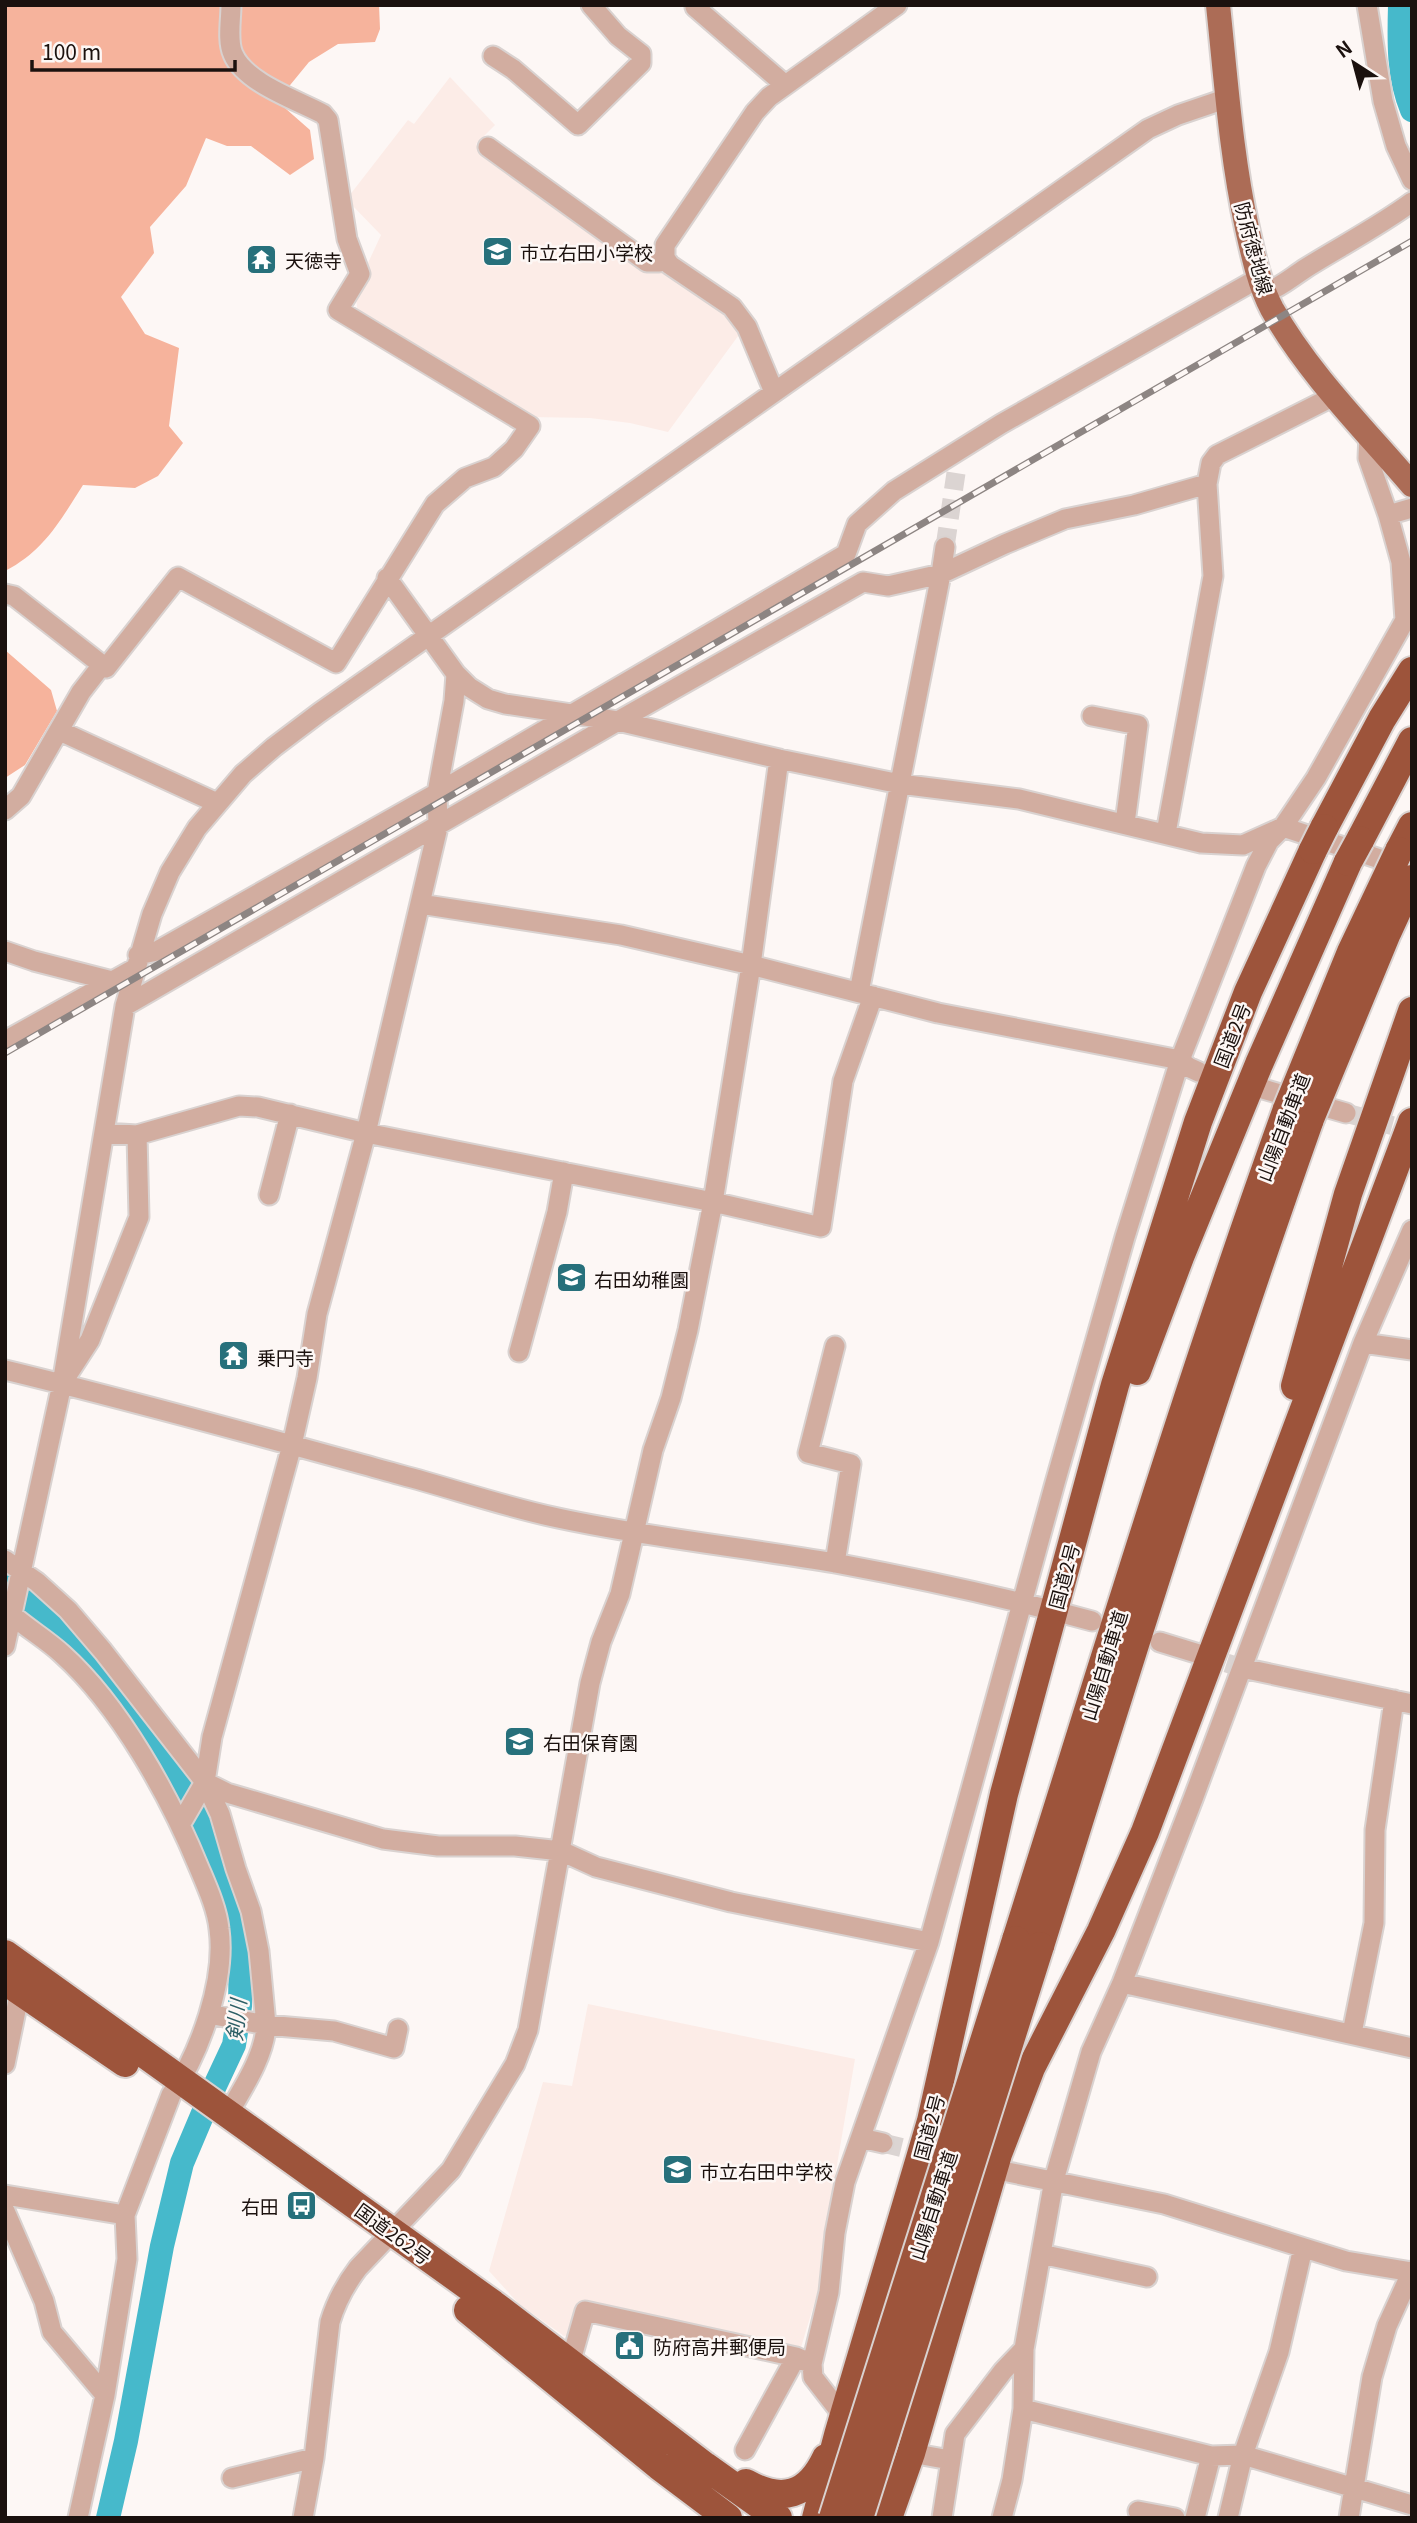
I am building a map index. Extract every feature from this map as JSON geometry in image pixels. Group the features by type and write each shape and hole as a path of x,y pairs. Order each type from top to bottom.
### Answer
{"highway":[{"name":"国道2号","path":"816,2518 931,2121 1004,1794 1115,1385 1198,1122 1248,992 1319,839 1382,719 1412,671"},
{"path":"1065,1570 1084,1535 1129,1393 1180,1258 1259,1064 1354,851 1412,741"},
{"name":"山陽自動車道","path":"1299,1114 1351,952 1407,849"},
{"name":"山陽自動車道","path":"859,2518 1175,1437 1234,1257 1299,1114 1412,879"},
{"path":"1244,1568 1348,1194 1412,1011"},
{"path":"888,2518 911,2453 998,2154 1031,2068 1101,1931 1145,1832 1412,1122"},
{"name":"山陽自動車道","path":"835,2518 1028,1943"},
{"name":"国道262号","path":"5,1954 180,2090"},
{"name":"国道262号","path":"12,1986 222,2117 386,2238 659,2466 728,2518"},
{"name":"国道262号","path":"386,2238 492,2304 778,2518"},
{"path":"835,2518 849,2507 890,2451 940,2354"},
{"path":"705,2466 726,2472 756,2488 781,2496 798,2492 820,2471 841,2426"}],"main road":[{"name":"防府徳地線","path":"1217,5 1241,201 1262,286 1278,318 1307,362 1369,434 1407,473"}],"street":[{"path":"5,594 14,596 106,668 178,577 336,663 435,504 465,478 494,467 514,449 530,426 338,310 360,274 347,239 328,120 323,114 258,81 243,69 232,53 231,5"},
{"path":"493,56 513,69 578,125 641,64 641,54 618,36 590,5"},
{"path":"696,5 695,7 784,84"},
{"path":"774,392 747,327 732,307 688,278 665,258 665,245 755,112 784,84 897,5"},
{"path":"1367,5 1383,101 1396,146 1412,180"},
{"path":"5,1646 13,1612 15,1570 62,1384 125,1006 152,914 170,872 197,828 243,774 274,747 774,392 1148,129 1178,115 1228,98"},
{"path":"488,147 647,262 659,262 665,258"},
{"path":"5,1041 112,981 136,962 575,714 846,554 857,524 894,491 954,464 1262,286 1283,285 1412,202"},
{"path":"1166,832 1213,576 1208,484 1211,463 1217,455 1336,395"},
{"path":"745,2450 804,2360 829,2292 835,2233 845,2182 929,1942 1125,1237 1180,1060 1256,866 1269,841 1283,827 1316,778 1408,612 1401,562 1368,458 1369,434"},
{"path":"125,1006 863,582 888,586 941,574 1065,519 1134,505 1208,484"},
{"path":"1388,515 1412,508"},
{"path":"104,1133 137,1135 239,1106 258,1107 366,1133 713,1202 821,1227 843,1081 866,994 900,784 944,547"},
{"path":"387,578 456,674 468,687 488,699 618,721 900,784 1019,799 1166,832 1201,843 1243,845 1283,827 1407,849"},
{"path":"5,810 20,796 81,692 102,665"},
{"path":"181,1822 202,1787 212,1737 292,1445 307,1378 317,1314 366,1133 438,827 437,793 454,701 456,674"},
{"path":"1092,716 1138,725 1125,823"},
{"path":"60,731 217,803"},
{"path":"303,2518 314,2458 330,2322 346,2284 451,2170 515,2064 528,2030 590,1684 601,1642 620,1594 653,1450 671,1398 688,1330 713,1202 751,965 779,759"},
{"path":"420,904 621,935 963,1018 1180,1060 1199,1072"},
{"path":"5,950 34,961 112,981"},
{"path":"1263,1089 1346,1112"},
{"path":"269,1195 290,1114"},
{"path":"62,1384 90,1340 139,1217 137,1135"},
{"path":"519,1352 557,1212 564,1172"},
{"path":"1002,2518 1012,2480 1023,2409 1024,2349 1054,2180 1091,2052 1122,1983 1363,1343 1412,1230"},
{"path":"1363,1343 1412,1350"},
{"path":"835,1346 808,1453 851,1464 835,1563"},
{"path":"5,1370 292,1445 517,1508 635,1533 835,1563 1024,1603 1092,1622"},
{"path":"15,1570 68,1610 103,1651 220,1814 251,1911 259,1951 266,2025 266,2036 253,2066 222,2117"},
{"path":"13,1612 63,1655 115,1714 181,1822 209,1892 219,1929 218,1972 209,2014 180,2090 125,2215 127,2259 105,2395 78,2518"},
{"path":"1160,1642 1199,1654"},
{"path":"1242,1668 1403,1702 1375,1830 1374,1923 1352,2033"},
{"path":"202,1787 383,1839 438,1846 515,1846 561,1851 596,1867 731,1902 929,1942"},
{"path":"1122,1983 1411,2045"},
{"path":"5,2064 12,1986"},
{"path":"209,2014 266,2025 334,2031 394,2048 398,2029"},
{"path":"861,2138 883,2143"},
{"path":"998,2170 1164,2204 1346,2261 1412,2272 1387,2326 1371,2378 1349,2518"},
{"path":"5,2195 125,2215"},
{"path":"5,2211 44,2301 52,2332 105,2395"},
{"path":"1228,2518 1243,2455 1279,2353 1303,2248"},
{"path":"1041,2254 1147,2277"},
{"path":"570,2364 585,2311 804,2360 841,2426"},
{"path":"942,2518 955,2434 1003,2371 1024,2349"},
{"path":"1023,2409 1211,2456 1243,2455 1412,2505"},
{"path":"911,2453 950,2460"},
{"path":"1195,2518 1211,2456"},
{"path":"232,2478 314,2458"},
{"path":"1138,2511 1175,2518"}],"shaded area":[{"path":"5,5 379,5 380,29 375,42 338,44 309,62 277,101 310,130 314,159 290,175 251,146 227,146 206,138 186,186 150,227 154,253 121,297 145,334 179,348 169,426 183,443 158,476 135,488 83,485 41,544 5,571"},
{"name":"市立右田小学校","path":"450,77 495,125 476,144 648,272 663,267 728,315 741,332 668,432 630,423 590,418 529,417 358,314 355,291 381,235 349,202 349,196 408,120 414,124"},
{"path":"5,650 51,690 57,711 25,765 5,778"},
{"name":"市立右田中学校","path":"588,2004 855,2059 818,2291 799,2354 578,2304 571,2335 564,2336 519,2304 489,2271 543,2082 572,2086"}],"waterway":[{"path":"1400,5 1402,72 1412,110"},
{"name":"剣川","path":"5,1585 85,1650 172,1761 211,1842 241,1946 240,2006 234,2045 182,2163 162,2246 126,2441 108,2518"}],"tunnel":[{"path":"945,547 956,473"},
{"path":"1346,1113 1412,1131"},
{"path":"1199,1654 1242,1668"},
{"path":"883,2143 932,2155"}],"railway":[{"path":"5,1053 1412,241"}],"place":[{"name":"市立右田小学校","path":"497,251"},
{"name":"天徳寺","path":"262,259"},
{"name":"右田幼稚園","path":"571,1278"},
{"name":"乗円寺","path":"234,1356"},
{"name":"右田保育園","path":"520,1741"},
{"name":"市立右田中学校","path":"677,2170"},
{"name":"右田","path":"302,2205"},
{"name":"防府高井郵便局","path":"630,2345"}]}
